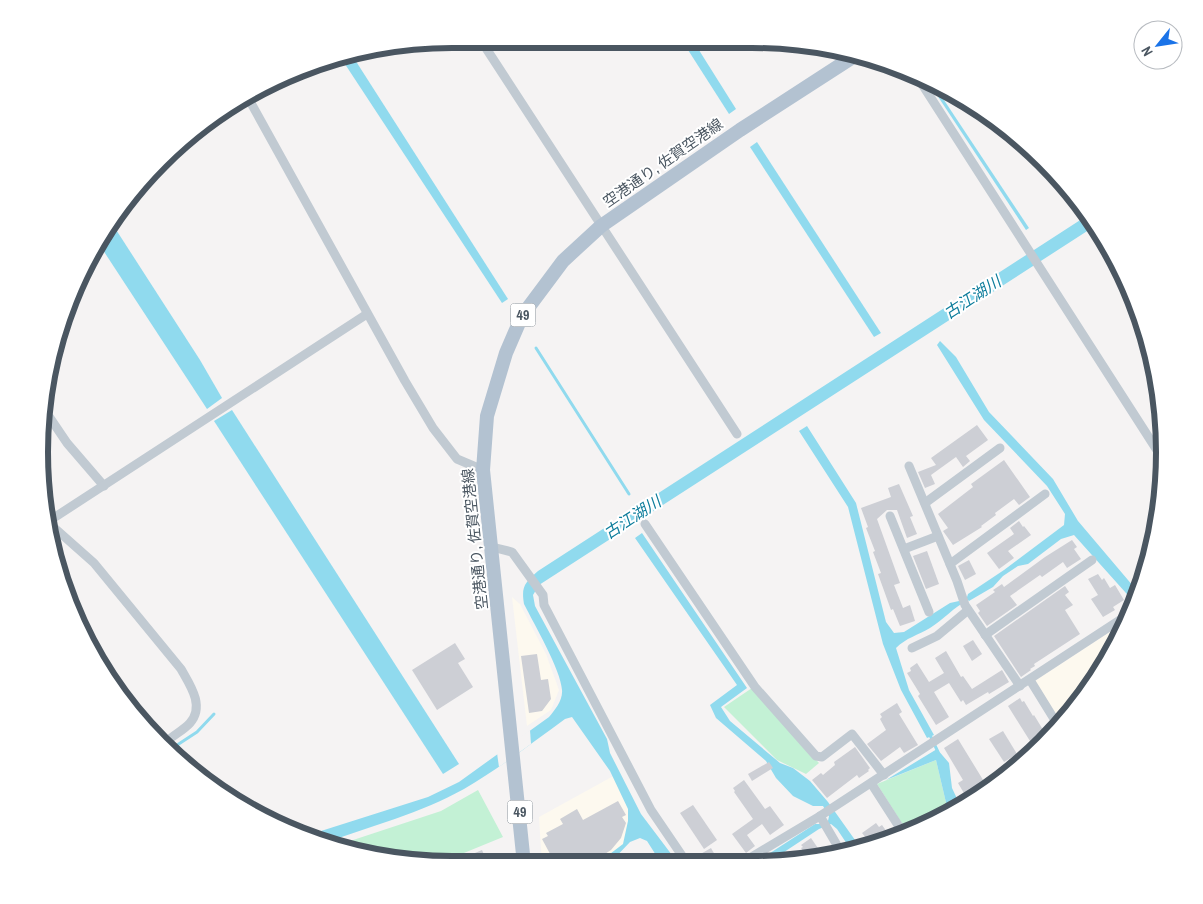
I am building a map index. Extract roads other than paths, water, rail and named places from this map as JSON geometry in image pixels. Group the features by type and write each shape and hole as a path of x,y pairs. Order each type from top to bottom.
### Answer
{"main road":[{"name":"空港通り, 佐賀空港線","path":"523,856 483,470 488,416 506,353 522,316 563,261 601,226 740,130 849,59"}],"street":[{"path":"486,48 737,434"},
{"path":"923,86 1156,448"},
{"path":"250,102 367,314 433,428 457,459 483,470"},
{"path":"53,521 367,314"},
{"path":"49,416 67,443 104,486"},
{"path":"925,503 1000,448"},
{"path":"909,466 957,581 964,605 1020,686"},
{"path":"950,564 1045,494"},
{"path":"890,516 929,612"},
{"path":"645,524 754,687 816,756 822,757 852,734 884,775"},
{"path":"54,527 94,563 181,669 192,689 196,703 195,715 189,724 168,740"},
{"path":"904,549 938,536"},
{"path":"492,547 512,552 543,595 544,605 651,810 683,856"},
{"path":"986,635 1092,560"},
{"path":"912,648 936,636 964,605"},
{"path":"754,856 826,817 872,783 1119,621"},
{"path":"1030,680 1054,720"},
{"path":"872,783 900,828"},
{"path":"826,817 839,847"}],"water":[{"path":"687,48 698,48 736,109 729,114"},
{"path":"355,59 508,299 502,303 344,62"},
{"path":"935,92 941,95 1029,228 1026,230"},
{"path":"757,142 881,333 874,337 750,147"},
{"name":"古江湖川","path":"1081,219 1087,227 1089,230 539,585 533,595 535,606 607,739 610,753 641,814 673,856 657,856 647,841 640,838 630,842 617,856 607,856 623,844 628,821 628,809 610,771 572,717 565,719 490,773 448,798 335,839 318,834 321,831 428,797 459,782 549,717 560,701 562,690 552,659 524,604 523,598 525,585 538,571"},
{"path":"115,228 200,360 222,398 207,409 102,249"},
{"path":"940,341 956,357 989,412 1053,479 1078,521 1133,586 1129,596 1074,535 1061,539 1028,564 1018,566 1003,576 993,587 963,603 930,628 904,642 896,648 909,690 934,735 927,738 901,690 883,644 848,507 799,431 807,426 856,503 886,622 894,633 904,632 950,603 967,597 968,594 1004,570 1064,525 1065,514 1047,486 984,420 937,345"},
{"path":"232,410 459,764 443,774 214,421"},
{"path":"642,533 747,688 721,707 730,721 780,763 793,768 810,781 828,802 857,843 848,845 837,829 831,824 819,829 778,856 765,856 815,824 828,821 829,816 823,806 813,806 793,796 776,778 766,761 716,718 710,705 737,685 635,538"},
{"path":"937,749 949,763 952,788 957,799 947,806 936,760 886,780"}],"waterway":[{"path":"536,348 629,494"},
{"path":"175,746 197,732 214,714"},
{"path":"929,733 938,752"}]}
